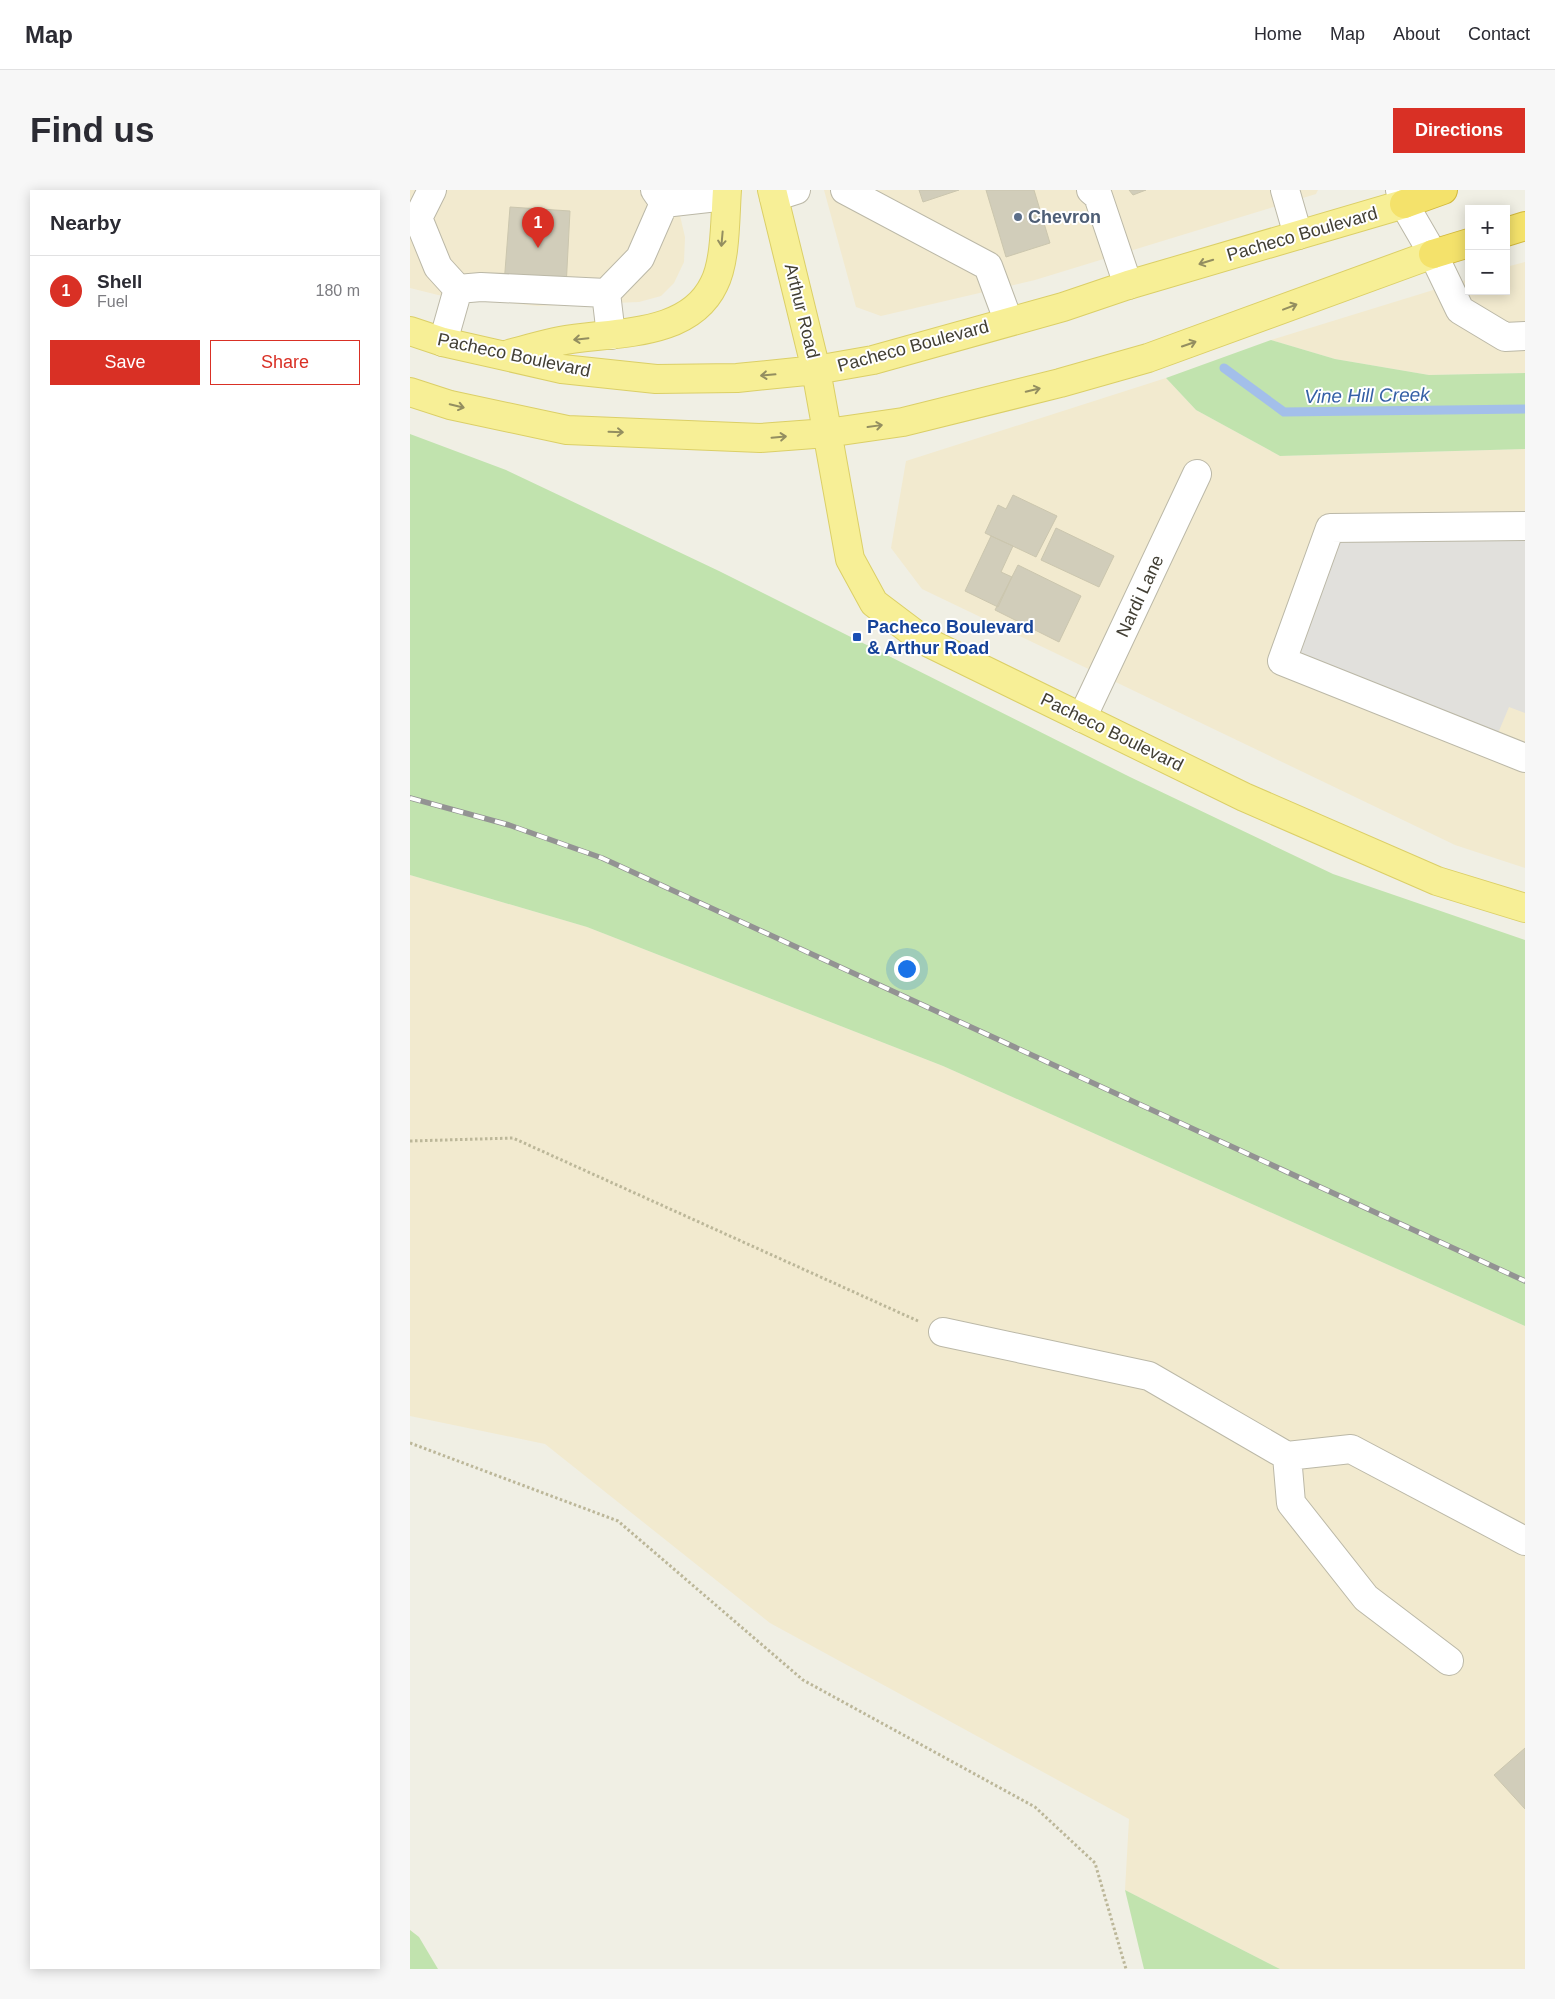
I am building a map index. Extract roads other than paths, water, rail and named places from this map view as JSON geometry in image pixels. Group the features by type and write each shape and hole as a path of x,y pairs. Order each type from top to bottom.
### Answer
{"highway":[{"path":"1402,197 1444,190"},
{"path":"1510,231 1525,226"},
{"path":"1433,254 1465,244"}],"main road":[{"name":"Arthur Road","path":"781,192 827,432"},
{"path":"505,355 561,341 650,330 696,310 714,284 721,257 726,193"},
{"name":"Pacheco Boulevard","path":"410,331 443,342 562,369 656,379 737,378 816,370 874,360 1008,320 1063,307 1128,285 1298,235 1402,197"},
{"path":"410,392 450,405 567,430 760,438 903,422 1060,383 1148,358 1433,254"},
{"name":"Pacheco Boulevard","path":"827,432 850,559 874,603 924,640 1244,797 1437,881 1525,908"}],"street":[{"path":"432,190 414,219 438,267 458,289"},
{"path":"845,190 988,266 1008,320"},
{"path":"1091,190 1098,196 1128,285"},
{"path":"1285,190 1298,235"},
{"path":"458,289 481,287 606,293 640,258 660,196 726,193"},
{"path":"1402,197 1433,254 1460,310 1505,337 1525,336"},
{"path":"443,342 458,289"},
{"path":"606,293 612,335"},
{"name":"Nardi Lane","path":"1082,718 1197,474"},
{"path":"1525,526 1330,528 1282,660 1525,758"},
{"path":"943,1332 1149,1376 1287,1456 1351,1449 1525,1541"},
{"path":"1287,1456 1291,1504 1366,1598 1449,1661"}],"waterway":[{"name":"Vine Hill Creek","path":"1224,368 1284,412 1525,409"}],"railway":[{"path":"410,798 509,825 602,858 1525,1281"}],"place":[{"name":"Chevron","path":"1018,217"},
{"name":"Shell","path":"538,248"},
{"name":"Pacheco Boulevard & Arthur Road","path":"857,637"}]}
